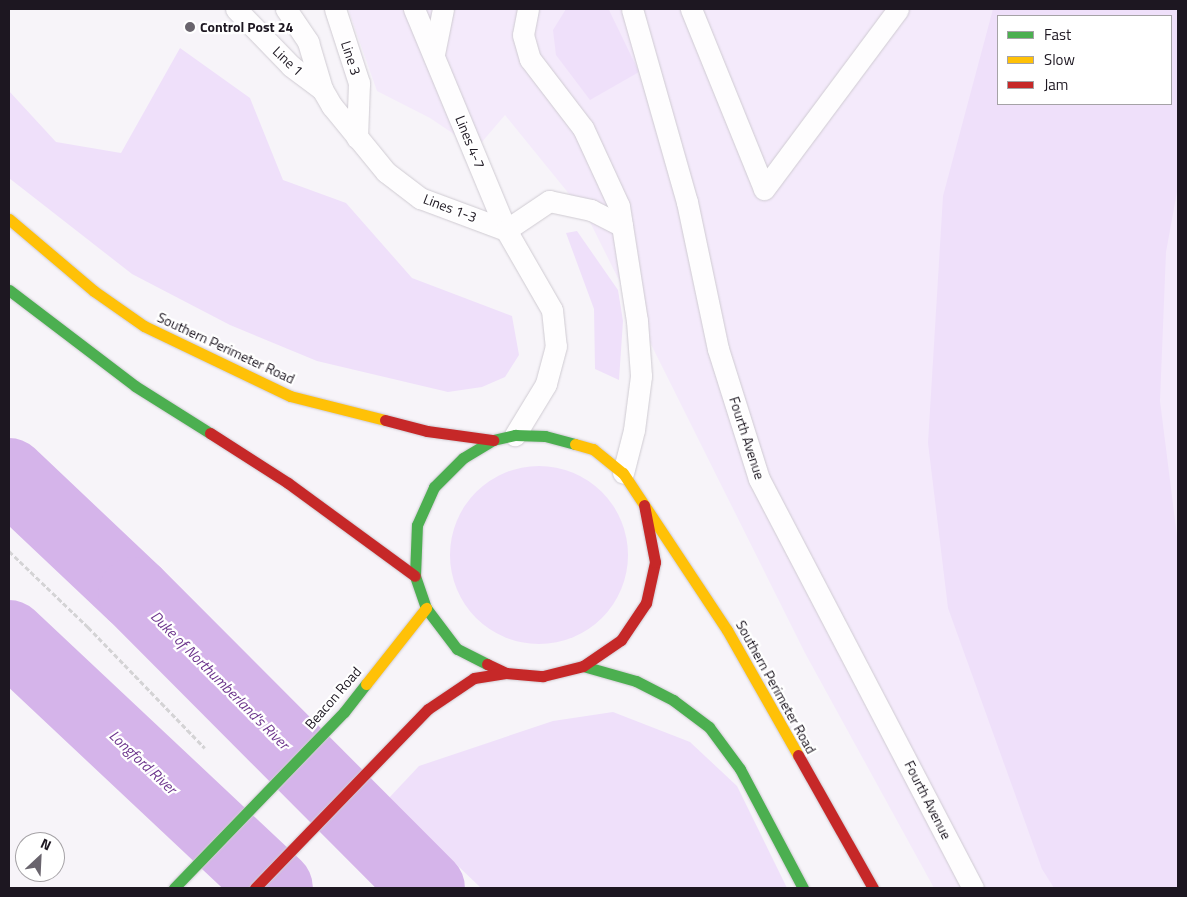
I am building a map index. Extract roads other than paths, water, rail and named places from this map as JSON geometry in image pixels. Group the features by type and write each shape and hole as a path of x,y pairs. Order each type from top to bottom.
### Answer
{"street":[{"name":"Southern Perimeter Road","path":"9,219 94,291 144,326 290,396 427,431 493,440 515,435 545,436 593,450 622,473 727,630 873,888"},
{"path":"9,290 135,386 288,483 415,576"},
{"path":"493,440 463,458 434,487 418,524 415,576 426,608 457,649 506,673"},
{"path":"255,888 428,709 474,678 506,673 543,676 583,666 621,640 646,603 655,562 644,505"},
{"name":"Beacon Road","path":"174,888 344,712 426,608"},
{"path":"583,666 636,681 673,700 709,727 740,769 803,888"}],"lane":[{"name":"Line 1","path":"236,9 291,66 322,89"},
{"path":"286,9 308,42 322,89"},
{"name":"Line 3","path":"335,9 358,83 356,138"},
{"name":"Lines 4-7","path":"414,9 506,230 552,310 556,346 546,384 515,435"},
{"path":"434,54 443,9"},
{"path":"528,9 523,35 530,59 584,128 619,206 637,321 641,376 634,430 622,473"},
{"name":"Fourth Avenue","path":"632,9 688,202 718,350 759,479 974,888"},
{"path":"691,9 764,189 898,9"},
{"name":"Lines 1-3","path":"322,89 356,138 386,172 420,198 506,230"},
{"path":"506,230 549,201 591,210 622,226"}],"waterway":[{"name":"Duke of Northumberland's River","path":"9,475 135,594 428,888"},
{"name":"Longford River","path":"9,637 276,888"}],"place":[{"name":"Control Post 24","path":"190,27"}]}
